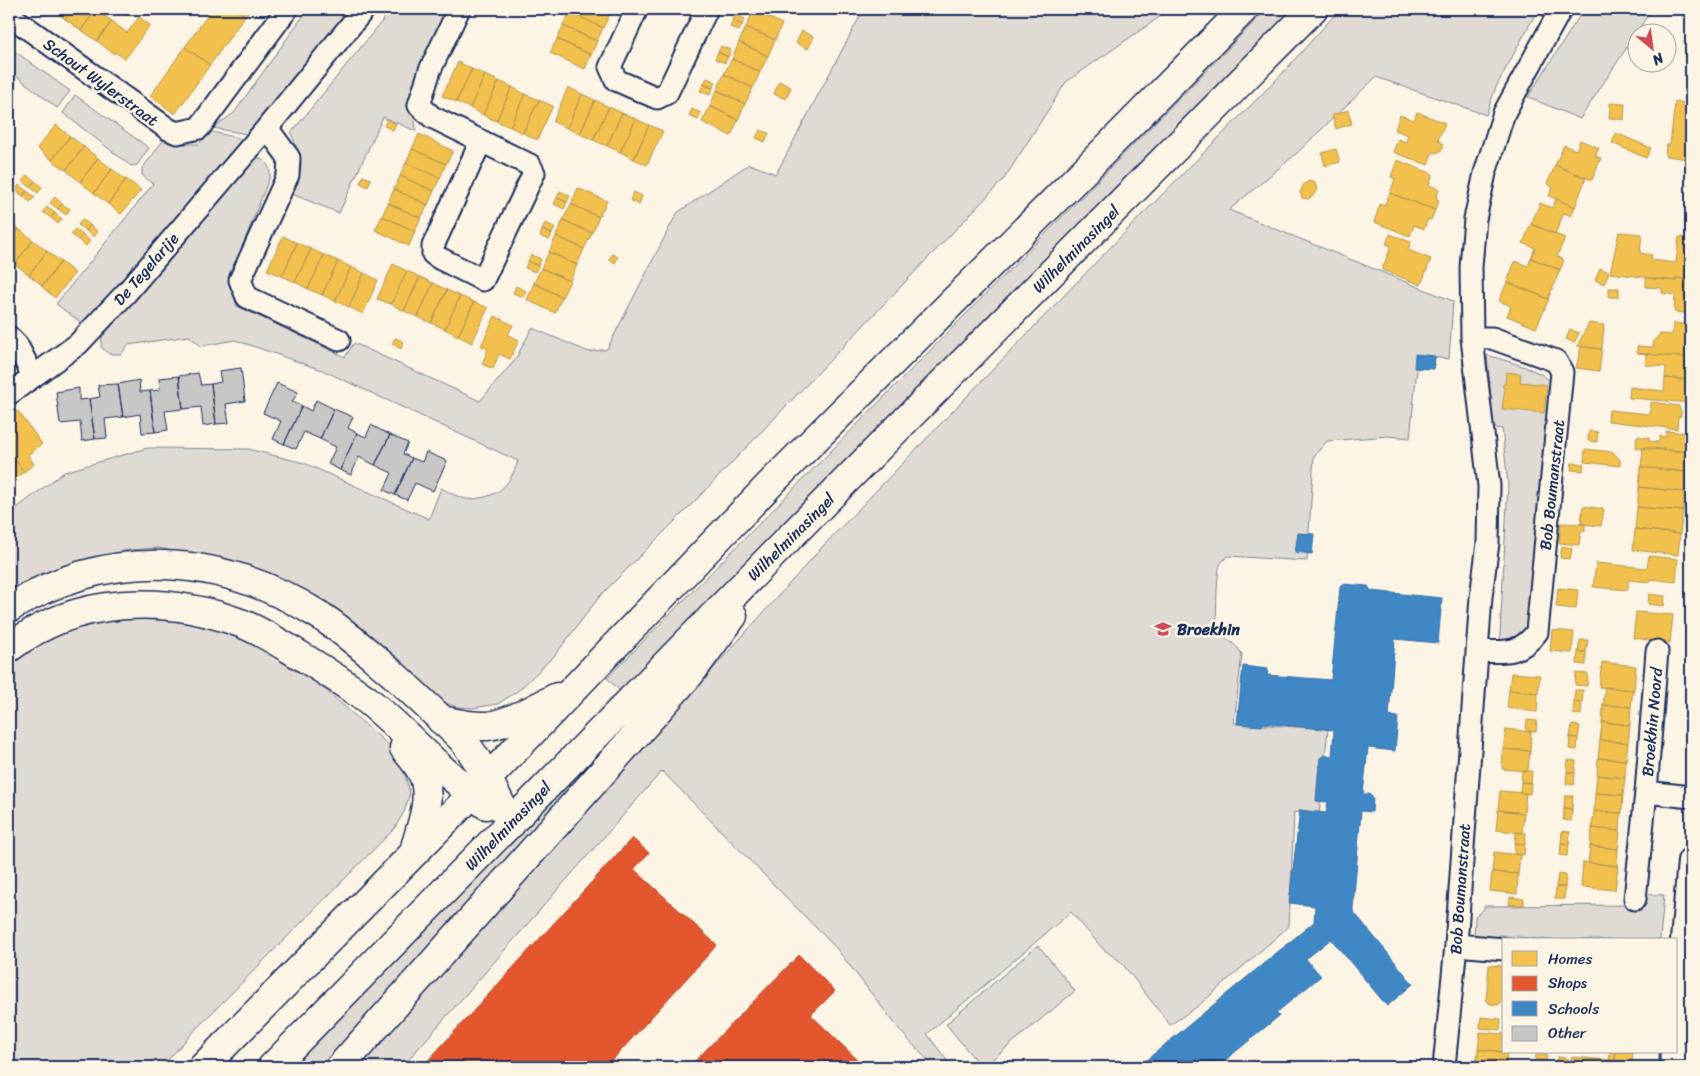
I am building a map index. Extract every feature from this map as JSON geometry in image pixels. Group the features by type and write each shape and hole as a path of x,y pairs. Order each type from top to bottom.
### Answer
{"main road":[{"path":"203,1067 414,853 782,472 1092,164 1244,9"},
{"name":"Wilhelminasingel","path":"272,1067 795,532 1313,9"},
{"path":"340,1067 690,674 795,532"},
{"path":"9,608 36,592 71,578 112,568 155,564 176,565 219,572 263,585 321,616 366,651 462,740 479,786 511,824"},
{"path":"9,648 52,622 74,614 125,604 180,607 226,618 265,634 311,662 366,699 390,718 438,765 479,786"},
{"path":"441,720 474,726 489,726 514,717 572,690"},
{"path":"366,699 418,764 424,776 427,804 414,853"}],"street":[{"name":"Schout Wylerstraat","path":"9,15 168,129 178,133 199,128 287,9"},
{"name":"De Tegelarije","path":"9,394 78,344 115,305 268,128 364,9"},
{"path":"459,9 430,70 419,105 432,117 481,140 530,165 534,173 483,280 433,254 433,246 481,140"},
{"path":"637,9 610,67 616,80 657,98 667,93 707,9"},
{"name":"Bob Boumanstraat","path":"1444,1067 1456,945 1481,597 1488,543 1489,486 1472,338 1471,267 1475,220 1485,173 1504,113 1561,9"},
{"path":"268,128 288,158 288,175 240,280 247,297 339,340"},
{"path":"9,337 17,345 33,376"},
{"name":"Bob Boumanstraat","path":"1472,338 1492,338 1556,361 1562,372 1537,632 1529,644 1517,649 1503,652 1478,651"},
{"name":"Broekhin Noord","path":"1635,899 1658,651"},
{"name":"Broekhin Noord","path":"1646,792 1691,797"},
{"path":"1678,1008 1691,861"},
{"path":"1456,945 1502,949"},
{"path":"1673,1067 1674,1054"}],"shaded area":[{"path":"308,9 353,9 312,62 247,134 213,128 234,113"},
{"path":"392,9 440,9 440,16 446,19 412,94 416,131 383,117 339,213 292,194 299,176 301,164 291,133"},
{"path":"864,9 933,9 945,15 955,9 1171,9 1066,82 1004,179 694,502 600,596 555,655 519,690 498,704 473,708 457,707 431,698 212,561 159,548 128,550 74,562 28,580 9,592 9,514 64,472 147,448 248,449 304,463 429,519 441,488 463,498 485,497 498,492 513,474 518,461 322,370 235,340 201,346 189,336 128,345 121,354 109,354 101,347 102,337 247,162 257,157 266,163 270,176 229,280 237,306 345,357 354,343 480,401 515,360 532,328 589,352 607,349 677,213 749,164 776,174"},
{"path":"1267,9 1295,9 623,694 607,678"},
{"name":"Broekhin","path":"1340,9 1538,9 1496,87 1486,115 1376,77 1297,153 1229,210 1453,301 1449,359 1421,356 1417,368 1410,438 1388,436 1327,441 1314,456 1307,561 1228,556 1220,565 1217,624 1223,635 1242,654 1234,723 1328,729 1319,814 1294,812 1289,926 1198,1006 1170,1025 1121,962 1103,949 1071,912 927,1034 952,1067 934,1067 903,1034 836,948 662,771 402,1067 349,1067 552,838 678,708 824,545 1131,226 1278,78"},
{"path":"1584,9 1652,9 1643,22 1628,22 1628,46 1580,119 1528,97"},
{"path":"9,47 70,91 57,108 9,70"},
{"path":"75,95 149,148 137,165 131,166 63,113"},
{"path":"212,132 248,140 137,270 83,324 56,304 153,184 142,175 142,169 165,138 175,144 198,144"},
{"path":"1487,355 1532,370 1547,378 1551,383 1530,623 1518,637 1501,643 1508,484 1502,429 1494,428"},
{"path":"119,619 163,620 201,625 248,641 308,675 399,754 410,793 404,812 394,829 197,1028 161,1067 9,1067 9,667 40,644 78,626"},
{"path":"678,673 332,1067 293,1067"},
{"path":"1646,894 1664,895 1660,938 1530,938 1499,935 1490,943 1474,941 1475,916 1484,909 1484,906 1645,905"},
{"path":"1038,945 1075,991 981,1067 946,1024"}],"building: Homes":[{"path":"52,9 72,9 65,19"},
{"path":"72,9 96,10 81,30 65,19"},
{"path":"122,9 132,9 126,16 120,11"},
{"path":"212,9 235,9 245,16 210,65 185,47"},
{"path":"235,9 250,9 245,16"},
{"path":"571,9 597,9 610,14 603,28 570,12"},
{"path":"597,9 612,9 610,14"},
{"path":"96,10 112,21 97,41 81,30"},
{"path":"754,10 782,24 775,40 746,27"},
{"path":"570,12 603,28 597,41 563,26"},
{"path":"736,14 745,19 742,25 733,20"},
{"path":"139,17 150,25 125,59 115,52 114,54 97,41 112,21 127,33"},
{"path":"733,20 742,25 739,31 730,27"},
{"path":"563,26 597,41 591,55 557,39"},
{"path":"746,27 775,40 768,56 739,42"},
{"path":"802,31 814,37 808,49 796,43"},
{"path":"557,39 591,55 585,69 550,53"},
{"path":"739,42 768,56 760,72 732,59"},
{"path":"721,46 731,50 728,57 718,52"},
{"path":"185,47 210,65 175,114 150,96"},
{"path":"718,52 728,57 725,63 715,59"},
{"path":"732,59 760,72 753,88 724,74"},
{"path":"458,62 472,69 456,102 442,96"},
{"path":"472,69 485,75 470,108 456,102"},
{"path":"724,74 753,88 745,104 717,90"},
{"path":"485,75 499,81 483,115 470,108"},
{"path":"707,78 716,82 713,88 703,84"},
{"path":"499,81 512,87 496,121 483,115"},
{"path":"779,81 791,87 786,99 774,94"},
{"path":"703,84 713,88 710,95 700,91"},
{"path":"512,87 525,94 510,127 496,121"},
{"path":"568,87 582,94 567,128 553,122"},
{"path":"717,90 745,104 738,120 710,106"},
{"path":"525,94 539,100 523,133 510,127"},
{"path":"582,94 595,100 580,134 567,128"},
{"path":"539,100 553,106 537,140 523,133"},
{"path":"595,100 609,107 593,140 580,134"},
{"path":"1675,102 1691,103 1691,147 1689,159 1665,156 1666,145 1670,145"},
{"path":"1610,103 1625,104 1624,120 1609,118"},
{"path":"710,106 738,120 731,136 702,122"},
{"path":"609,107 622,113 607,146 593,140"},
{"path":"692,109 701,113 698,120 689,116"},
{"path":"1348,110 1352,124 1336,129 1332,115"},
{"path":"1417,112 1445,123 1438,140 1443,144 1443,149 1432,153 1428,165 1393,152 1398,139 1406,142 1408,135 1395,130 1400,115 1414,120"},
{"path":"622,113 636,119 620,152 607,146"},
{"path":"387,119 396,124 393,130 384,126"},
{"path":"636,119 649,125 634,159 620,152"},
{"path":"56,125 70,136 52,160 37,148"},
{"path":"649,125 663,131 647,165 634,159"},
{"path":"760,130 769,133 765,142 756,138"},
{"path":"1616,133 1651,148 1646,158 1612,143"},
{"path":"419,134 453,151 446,164 412,149"},
{"path":"70,136 84,147 66,170 52,160"},
{"path":"1580,140 1599,148 1595,156 1601,158 1592,180 1555,165 1564,145 1576,150"},
{"path":"84,147 98,158 80,182 66,170"},
{"path":"412,149 446,164 440,178 406,163"},
{"path":"1336,149 1340,162 1325,166 1322,153"},
{"path":"98,158 112,169 94,193 80,182"},
{"path":"1397,160 1433,174 1429,185 1439,189 1436,199 1439,200 1435,210 1390,193 1395,179 1391,177"},
{"path":"406,163 440,178 434,191 400,176"},
{"path":"1555,165 1586,178 1575,207 1549,196 1553,187 1547,184"},
{"path":"112,169 126,180 108,204 94,193"},
{"path":"27,175 35,181 30,187 23,181"},
{"path":"363,176 371,179 368,187 360,183"},
{"path":"400,176 434,191 428,205 394,189"},
{"path":"126,179 141,190 121,214 108,204"},
{"path":"35,181 42,187 38,193 30,187"},
{"path":"1309,181 1315,183 1317,189 1313,196 1308,199 1302,198 1300,192 1304,184"},
{"path":"19,185 27,191 23,196 15,190"},
{"path":"578,188 607,201 599,217 571,204"},
{"path":"394,189 428,205 421,218 388,203"},
{"path":"27,191 35,197 30,202 23,196"},
{"path":"560,191 570,196 567,202 557,198"},
{"path":"634,192 642,196 639,205 630,200"},
{"path":"1390,193 1435,210 1431,220 1428,219 1424,229 1414,225 1410,236 1374,222 1380,204 1384,206"},
{"path":"55,197 62,204 58,209 50,203"},
{"path":"557,198 567,202 564,209 554,204"},
{"path":"1556,199 1575,207 1571,216 1564,213 1555,234 1531,224 1540,203 1552,208"},
{"path":"388,203 421,218 415,231 382,216"},
{"path":"62,204 70,209 66,215 58,209"},
{"path":"571,204 599,217 592,233 563,220"},
{"path":"47,207 55,213 51,218 43,212"},
{"path":"55,213 62,219 58,224 51,218"},
{"path":"382,216 415,231 409,246 375,230"},
{"path":"82,219 90,225 86,231 78,225"},
{"path":"563,220 592,233 584,249 556,236"},
{"path":"9,221 19,229 9,242"},
{"path":"545,223 555,227 552,234 542,230"},
{"path":"1531,224 1565,238 1557,256 1564,260 1560,270 1531,258 1535,248 1523,243"},
{"path":"90,225 98,232 94,237 86,231"},
{"path":"19,229 33,240 15,264 9,259 9,242"},
{"path":"75,229 83,235 78,240 71,234"},
{"path":"542,230 552,234 549,240 540,236"},
{"path":"1619,232 1642,234 1640,253 1652,255 1651,260 1676,263 1679,237 1691,238 1691,280 1676,278 1676,281 1610,273"},
{"path":"1390,234 1411,242 1408,250 1431,259 1421,285 1382,270 1391,246 1386,244"},
{"path":"83,235 90,241 86,246 78,240"},
{"path":"283,236 297,243 282,276 267,270"},
{"path":"556,236 584,249 577,265 549,252"},
{"path":"33,240 47,251 29,275 15,264"},
{"path":"297,243 311,249 295,282 282,276"},
{"path":"311,249 324,255 308,289 295,282"},
{"path":"47,251 61,262 43,286 29,275"},
{"path":"549,252 577,265 570,281 541,268"},
{"path":"612,254 618,257 615,263 609,260"},
{"path":"324,255 338,261 322,295 308,289"},
{"path":"531,255 541,259 538,266 528,261"},
{"path":"1531,258 1560,270 1548,299 1507,282 1515,261 1528,266"},
{"path":"338,261 351,267 335,301 322,295"},
{"path":"528,261 538,266 535,272 525,268"},
{"path":"61,262 75,273 55,298 41,286"},
{"path":"393,264 407,271 391,304 377,299"},
{"path":"351,267 364,273 349,307 335,301"},
{"path":"541,268 570,281 562,297 534,283"},
{"path":"1600,268 1609,272 1604,284 1595,280"},
{"path":"407,271 420,277 404,311 391,304"},
{"path":"364,273 378,280 363,314 349,307"},
{"path":"420,277 433,283 418,317 404,311"},
{"path":"1646,278 1676,281 1676,278 1691,280 1691,314 1674,312 1675,295 1662,293 1662,288 1646,287"},
{"path":"1507,282 1549,299 1536,328 1507,316 1511,306 1499,301"},
{"path":"433,283 447,290 431,323 418,317"},
{"path":"534,283 562,297 555,313 527,300"},
{"path":"516,286 526,291 523,297 513,293"},
{"path":"1609,288 1619,288 1619,297 1609,297"},
{"path":"447,290 460,296 445,329 431,323"},
{"path":"460,296 474,302 458,336 445,329"},
{"path":"474,302 488,308 472,343 458,336"},
{"path":"495,316 513,325 508,335 519,340 510,359 499,354 493,369 482,364 488,349 481,346"},
{"path":"1589,323 1604,325 1602,349 1577,346"},
{"path":"1673,323 1691,325 1691,358 1637,353 1637,346 1653,347 1654,340 1660,334 1672,335"},
{"path":"1570,329 1579,333 1574,343 1566,339"},
{"path":"395,338 404,342 401,349 392,344"},
{"path":"1581,347 1602,349 1599,371 1576,368"},
{"path":"1646,354 1691,358 1691,380 1665,378 1666,367 1645,365"},
{"path":"1506,372 1521,374 1520,382 1547,385 1544,413 1502,409 1505,388 1503,388 1503,384 1505,384"},
{"path":"1665,378 1691,380 1691,403 1629,398 1630,387 1664,391"},
{"path":"1651,402 1679,406 1681,416 1678,417 1677,429 1608,421 1609,410 1650,414"},
{"path":"18,411 42,444 28,455 34,464 24,472 9,451 9,418"},
{"path":"1589,431 1598,432 1597,442 1588,441"},
{"path":"1666,431 1690,433 1687,452 1636,448 1637,436 1649,438 1649,441 1659,442 1660,436 1666,437"},
{"path":"1643,447 1688,452 1686,472 1641,467"},
{"path":"1585,449 1613,452 1620,460 1620,466 1584,462"},
{"path":"9,451 24,472 14,479 9,472"},
{"path":"1572,463 1584,464 1583,471 1571,470"},
{"path":"1641,467 1686,472 1684,492 1639,487"},
{"path":"1639,487 1684,492 1683,511 1637,507"},
{"path":"1583,506 1604,509 1601,526 1581,524"},
{"path":"1637,507 1683,511 1680,534 1635,529"},
{"path":"1561,523 1585,524 1585,532 1581,531 1579,545 1559,543"},
{"path":"1635,529 1680,534 1678,555 1633,550"},
{"path":"1562,546 1572,548 1570,559 1560,558"},
{"path":"1649,556 1678,559 1676,582 1650,579 1650,582 1628,580 1628,590 1593,587 1596,563 1647,568"},
{"path":"1558,588 1578,590 1576,609 1556,607"},
{"path":"1649,594 1665,596 1664,606 1648,604"},
{"path":"1636,612 1673,615 1670,643 1633,638"},
{"path":"1552,630 1574,632 1572,653 1550,651"},
{"path":"1580,640 1588,640 1586,652 1578,652"},
{"path":"1578,652 1586,652 1586,665 1577,664"},
{"path":"1602,662 1636,666 1634,690 1599,687"},
{"path":"1511,673 1540,675 1538,693 1509,690"},
{"path":"1576,673 1588,674 1587,686 1575,685"},
{"path":"1605,687 1633,690 1631,707 1603,705"},
{"path":"1509,690 1538,693 1537,712 1507,708"},
{"path":"1575,690 1583,690 1582,703 1574,702"},
{"path":"1574,702 1582,703 1581,715 1573,714"},
{"path":"1603,705 1631,707 1630,725 1602,722"},
{"path":"1527,720 1537,721 1536,732 1526,731"},
{"path":"1602,722 1630,725 1628,743 1600,740"},
{"path":"1572,725 1580,726 1578,738 1570,737"},
{"path":"1506,729 1531,732 1530,751 1503,749"},
{"path":"1570,737 1578,738 1577,750 1569,749"},
{"path":"1600,740 1628,743 1626,760 1598,758"},
{"path":"1503,749 1530,751 1528,771 1502,769"},
{"path":"1598,758 1626,760 1625,778 1597,775"},
{"path":"1568,760 1576,761 1575,773 1567,772"},
{"path":"1522,771 1532,771 1531,783 1521,782"},
{"path":"1567,772 1575,773 1574,785 1566,784"},
{"path":"1597,775 1625,778 1623,795 1595,793"},
{"path":"1521,782 1531,783 1530,794 1520,793"},
{"path":"1500,791 1526,793 1524,813 1498,810"},
{"path":"1595,793 1623,795 1622,813 1594,811"},
{"path":"1565,796 1573,796 1572,809 1564,808"},
{"path":"1564,808 1572,809 1571,821 1563,820"},
{"path":"1498,810 1524,813 1522,833 1496,830"},
{"path":"1594,811 1621,813 1620,831 1592,828"},
{"path":"1592,828 1620,831 1618,849 1590,846"},
{"path":"1562,831 1570,832 1569,844 1561,843"},
{"path":"1516,832 1526,833 1525,844 1515,843"},
{"path":"1515,843 1525,844 1524,855 1514,854"},
{"path":"1561,843 1569,844 1567,856 1560,855"},
{"path":"1590,846 1618,849 1617,866 1588,863"},
{"path":"1494,852 1520,855 1518,874 1492,872"},
{"path":"1583,862 1618,866 1615,890 1581,887"},
{"path":"1492,872 1518,874 1517,894 1490,891"},
{"path":"1558,874 1566,875 1565,887 1556,887"},
{"path":"1556,887 1565,887 1564,899 1555,899"},
{"path":"1510,897 1524,899 1524,905 1509,905"},
{"path":"1489,965 1502,966 1502,1002 1498,1005 1490,1004 1486,1000"},
{"path":"1481,1017 1501,1019 1500,1030 1480,1028"},
{"path":"1480,1032 1502,1034 1502,1052 1478,1049"},
{"path":"1478,1049 1502,1051 1502,1054 1507,1054 1506,1067 1476,1066"},
{"path":"1610,1054 1616,1054 1615,1060 1609,1060"},
{"path":"1616,1054 1633,1054 1632,1062 1615,1060"},
{"path":"1536,1055 1547,1055 1546,1061 1535,1060"},
{"path":"1557,1057 1568,1058 1567,1066 1556,1065"},
{"path":"1571,1057 1611,1060 1611,1067 1570,1067"}],"building: Shops":[{"path":"632,838 649,853 634,869 717,945 606,1067 422,1067"},
{"path":"799,955 835,991 811,1015 865,1067 694,1067 691,1065"}],"building: Schools":[{"path":"1415,354 1435,356 1434,369 1414,368"},
{"path":"1298,533 1314,534 1312,554 1295,552"},
{"path":"1343,584 1368,586 1371,591 1442,598 1438,643 1395,639 1389,716 1398,717 1395,751 1368,748 1363,794 1369,794 1373,798 1372,812 1361,811 1353,908 1353,911 1413,984 1387,1006 1331,939 1306,959 1321,976 1276,1013 1279,1016 1217,1067 1138,1067 1314,922 1315,906 1289,903 1300,810 1326,813 1328,802 1316,801 1318,775 1320,758 1324,755 1332,756 1334,730 1263,723 1262,726 1237,724 1243,666 1268,669 1267,675 1331,680 1340,587"}],"building: Other":[{"path":"241,368 245,401 226,404 229,423 216,424 211,384 221,382 219,371"},
{"path":"198,373 201,385 211,384 216,424 203,426 201,407 183,409 179,376"},
{"path":"179,376 183,409 165,411 168,430 155,432 150,391 160,390 159,378"},
{"path":"139,380 140,392 150,391 155,432 142,433 140,414 123,417 118,384"},
{"path":"277,383 298,392 292,402 302,406 284,444 273,439 281,421 263,413"},
{"path":"118,384 123,417 105,419 107,438 95,439 89,399 100,397 98,385"},
{"path":"79,388 79,400 89,399 95,439 82,441 80,422 60,424 56,392"},
{"path":"316,400 334,409 320,439 304,432 296,449 284,444 302,406 311,411"},
{"path":"334,409 353,417 348,428 357,433 340,470 328,464 336,447 320,439"},
{"path":"371,425 390,435 375,465 359,457 351,475 340,470 357,433 366,437"},
{"path":"390,435 408,443 403,454 412,458 395,495 384,490 392,473 375,465"},
{"path":"426,452 447,461 433,491 415,483 407,500 395,495 412,458 422,462"}],"place":[{"name":"Broekhin","path":"1163,629"}]}
